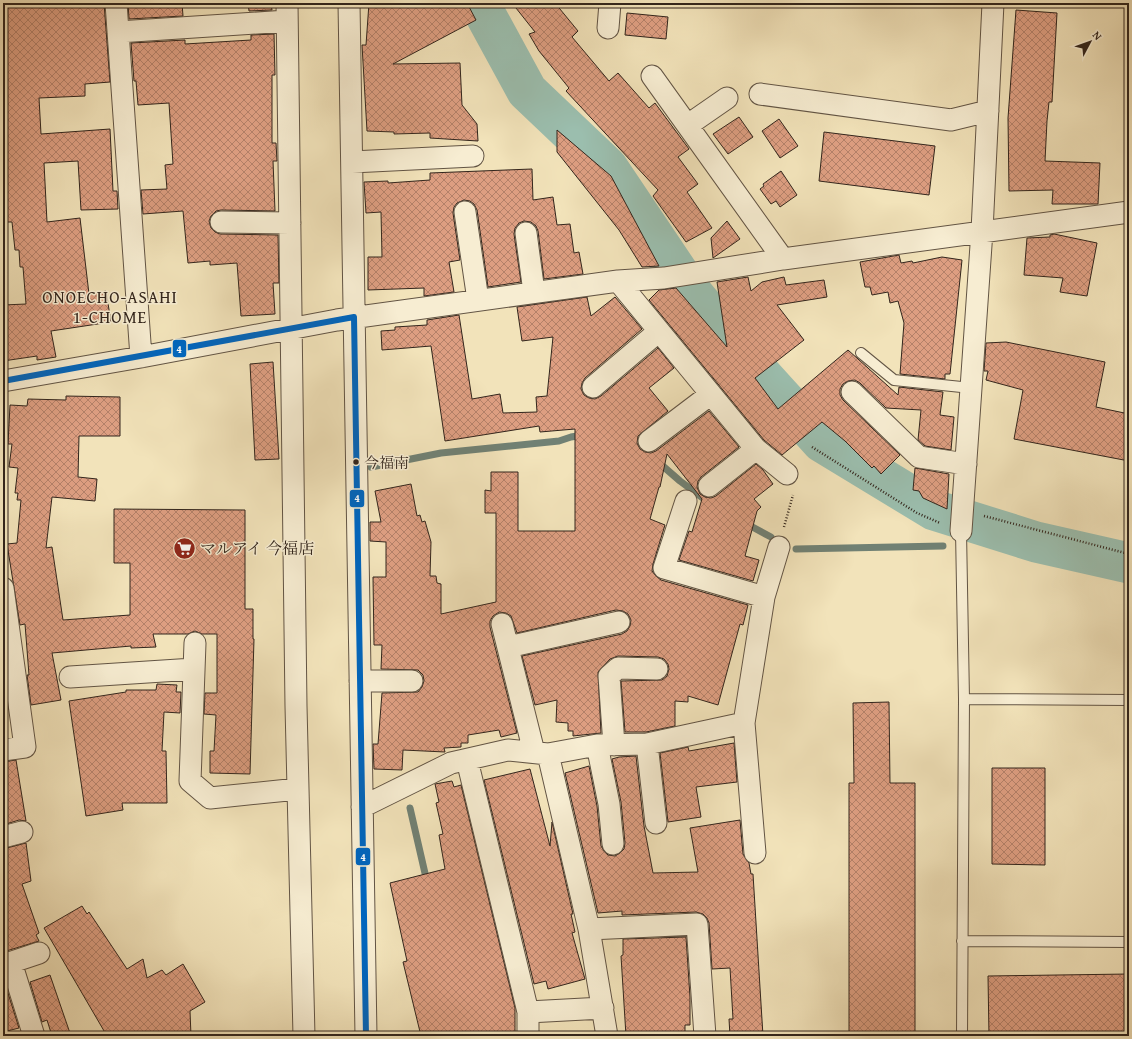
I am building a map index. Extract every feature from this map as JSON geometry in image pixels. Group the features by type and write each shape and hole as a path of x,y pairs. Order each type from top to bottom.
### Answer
{"street":[{"path":"116,3 141,357"},
{"path":"350,3 366,1036"},
{"path":"608,28 610,3"},
{"path":"962,519 982,231 993,3"},
{"path":"118,32 287,12 298,789 304,1036"},
{"path":"652,76 783,259"},
{"path":"760,94 951,120 988,111"},
{"path":"688,125 727,98"},
{"path":"352,162 473,156"},
{"path":"465,212 478,300"},
{"path":"3,381 354,317 618,281 664,278 783,259 1129,212"},
{"path":"221,222 290,223"},
{"path":"526,233 534,292"},
{"path":"618,281 756,449 787,474"},
{"path":"593,387 659,331"},
{"path":"852,392 919,457 966,464"},
{"path":"650,441 711,394"},
{"path":"709,486 756,449"},
{"path":"686,501 664,568 764,598"},
{"path":"755,853 744,723 764,598 781,539"},
{"path":"3,588 25,747 3,750"},
{"path":"508,647 619,622"},
{"path":"502,624 541,753 590,929 607,1036"},
{"path":"195,643 190,780 210,798 298,789"},
{"path":"613,844 606,745 609,676 618,668 657,669"},
{"path":"70,677 194,670"},
{"path":"360,681 412,681"},
{"path":"362,807 451,763 508,750 541,753 606,745 647,744 744,723"},
{"path":"647,744 656,823"},
{"path":"467,760 528,1012 528,1036"},
{"path":"590,929 697,924 705,1036"},
{"path":"34,1036 7,963 39,954"},
{"path":"528,1012 603,1008"}],"lane":[{"path":"861,353 894,380 971,388"},
{"path":"962,519 964,699 962,1036"},
{"path":"964,699 1129,700"},
{"path":"962,941 1129,942"}],"path":[{"path":"812,447 917,513 962,519 1129,554"},
{"path":"781,539 794,489 787,474"}],"building":[{"path":"3,3 104,3 110,82 85,84 85,96 39,98 41,134 110,129 113,191 117,191 118,209 81,210 78,161 44,163 47,222 80,218 89,294 106,291 111,322 51,331 56,357 37,360 37,356 3,361 3,305 26,304 23,267 20,267 19,250 15,250 12,222 4,222 3,209"},
{"path":"128,3 182,3 183,16 129,19"},
{"path":"248,3 271,3 272,10 249,11"},
{"path":"369,3 424,7 424,3 467,3 476,20 393,64 460,63 462,105 477,124 478,141 430,138 430,133 394,134 394,132 367,131 362,45 366,45"},
{"path":"512,3 555,3 578,31 572,37 609,81 618,73 649,108 655,103 689,149 678,157 698,184 687,192 712,228 686,242 653,196 658,190 566,91 569,88 539,51 529,34 535,32"},
{"path":"1016,10 1057,13 1052,102 1049,102 1045,161 1100,163 1098,204 1052,204 1053,190 1009,191 1008,118"},
{"path":"627,13 668,17 666,39 625,35"},
{"path":"274,34 275,75 272,75 272,143 276,143 277,161 273,161 275,211 221,210 216,211 211,216 209,221 211,228 220,234 278,235 279,283 273,283 275,314 241,316 237,263 210,265 210,261 188,263 183,211 143,214 141,190 167,189 165,165 173,164 169,103 138,105 136,81 134,81 131,43 185,40 185,44 251,40 251,35"},
{"path":"739,117 753,137 728,154 713,134"},
{"path":"779,119 798,146 780,158 762,131"},
{"path":"557,130 611,176 659,266 642,267 619,230 557,152"},
{"path":"824,132 935,146 929,195 819,181"},
{"path":"532,169 533,200 553,197 557,225 570,224 574,253 579,252 583,274 544,279 538,231 536,226 531,222 524,221 519,223 515,228 514,234 521,282 488,287 477,210 474,204 470,201 464,200 457,203 454,207 453,213 460,260 449,262 454,292 424,296 424,288 368,290 368,257 382,257 381,212 366,213 364,182 388,181 388,183 430,180 430,173"},
{"path":"781,171 797,195 780,207 776,201 771,204 760,189 764,186 763,184"},
{"path":"727,221 740,239 713,258 711,238"},
{"path":"1054,234 1097,243 1087,296 1060,292 1063,278 1024,275 1027,238 1050,237 1050,235"},
{"path":"899,255 901,263 912,261 913,263 942,257 962,260 950,374 945,374 945,379 900,374 904,323 898,301 890,303 888,292 872,295 870,287 865,287 860,262"},
{"path":"748,277 751,291 762,282 784,277 786,285 824,280 827,297 777,305 804,340 755,378 778,409 848,350 898,395 899,387 943,392 940,415 954,417 951,450 925,446 918,440 921,410 886,408 855,380 848,381 843,384 840,389 840,395 843,400 900,455 881,474 874,466 872,468 845,441 822,422 782,455 764,440 649,300 659,290 676,288 727,347 717,282"},
{"path":"587,297 591,316 615,297 642,329 585,378 581,389 584,395 595,399 601,396 658,348 674,368 649,388 668,411 638,436 637,443 640,449 651,453 656,451 709,411 739,447 701,477 698,481 697,487 700,494 711,498 716,496 756,464 763,470 773,484 754,499 761,507 757,511 745,556 759,560 753,581 679,560 689,531 692,532 702,499 667,454 660,487 650,519 665,525 653,564 652,571 656,576 661,580 748,605 743,625 740,624 718,705 688,696 688,702 675,701 675,726 646,732 625,732 621,681 662,680 667,676 669,669 668,664 664,659 658,657 618,656 610,659 598,672 601,733 573,736 573,731 568,731 568,723 556,722 557,700 535,705 522,656 622,634 627,631 630,626 631,620 628,614 623,611 616,610 517,633 511,616 506,613 499,612 493,616 490,621 490,627 517,733 501,737 499,730 468,735 468,743 461,743 461,747 444,748 445,752 403,750 402,770 374,769 373,744 378,744 382,693 418,692 424,681 423,675 418,670 381,669 382,645 374,645 373,577 386,577 386,542 370,541 370,522 381,522 375,491 411,484 417,516 420,515 422,522 425,521 431,542 430,576 436,576 437,583 441,584 441,614 496,602 496,513 485,513 485,490 491,491 491,472 518,472 518,531 575,531 575,429 540,432 539,426 445,441 431,346 382,350 381,331 395,330 395,327 427,325 427,320 459,315 472,399 500,394 503,413 537,412 536,397 547,396 553,337 522,341 517,307"},
{"path":"1006,342 1105,362 1096,407 1129,414 1129,461 1014,439 1023,390 986,380 988,371 984,371 986,343"},
{"path":"273,362 279,459 255,460 250,364"},
{"path":"66,396 120,397 120,436 79,436 78,477 97,479 95,501 52,497 46,548 52,547 63,620 130,615 130,563 114,563 114,509 245,510 245,609 253,609 254,639 250,774 210,773 210,751 214,751 216,715 204,714 205,693 217,693 217,634 202,634 195,631 188,634 153,634 156,647 131,648 131,646 52,653 61,700 31,705 27,675 29,675 25,624 20,625 7,544 17,543 21,500 17,500 18,493 15,493 18,468 9,467 12,444 8,444 10,405 27,406 28,399 66,400"},
{"path":"915,468 949,474 947,509 923,498 919,491 913,490"},
{"path":"3,681 8,710 3,710"},
{"path":"157,684 177,685 176,692 181,692 180,713 164,712 162,751 166,751 167,803 122,803 123,810 86,816 69,701 126,692 126,690 156,690"},
{"path":"889,702 890,783 915,783 915,1036 849,1036 849,783 854,783 853,703"},
{"path":"734,743 737,782 696,787 701,817 668,822 660,753 688,747 689,751"},
{"path":"636,756 644,826 653,873 698,872 690,828 740,820 743,854 749,863 751,874 753,874 763,1036 730,1036 729,1019 733,1019 730,968 712,969 709,923 703,914 696,912 622,915 622,911 598,913 565,773 589,766 597,806 601,846 608,855 615,856 624,849 625,843 621,802 612,759"},
{"path":"16,760 26,821 19,820 3,825 3,762"},
{"path":"992,768 1045,768 1045,865 992,864"},
{"path":"530,769 550,846 552,822 573,914 571,914 575,932 572,933 585,979 548,989 546,981 534,984 484,780"},
{"path":"452,781 454,787 461,785 515,1008 515,1036 421,1036 403,962 407,961 390,883 445,869 439,835 443,834 436,803 439,802 435,784"},
{"path":"26,843 31,881 22,884 39,933 36,935 39,941 3,952 3,849"},
{"path":"82,906 87,914 89,912 127,969 143,959 147,978 162,970 166,975 183,964 205,1002 190,1011 191,1036 107,1036 44,928"},
{"path":"686,937 690,997 690,1025 685,1025 685,1036 626,1036 621,956 623,955 623,939"},
{"path":"1129,974 1129,1036 989,1036 988,976"},
{"path":"50,975 71,1036 52,1036 47,1020 42,1022 30,982"},
{"path":"7,990 19,1028 3,1032 3,991"}],"waterway":[{"path":"479,3 527,91 607,167 691,292 754,367 822,442 934,510 1036,542 1129,563"},
{"path":"371,467 441,453 559,441 583,435"},
{"path":"657,461 708,502"},
{"path":"745,523 771,537"},
{"path":"796,549 943,546"},
{"path":"410,808 427,882"}],"transit line":[{"name":"4","path":"3,381 354,317 366,1036"}],"place":[{"name":"今福南","path":"356,462"},
{"name":"マルアイ 今福店","path":"185,548"}],"district":[{"name":"ONOECHO-ASAHI 1-CHOME","path":"110,307"}]}
